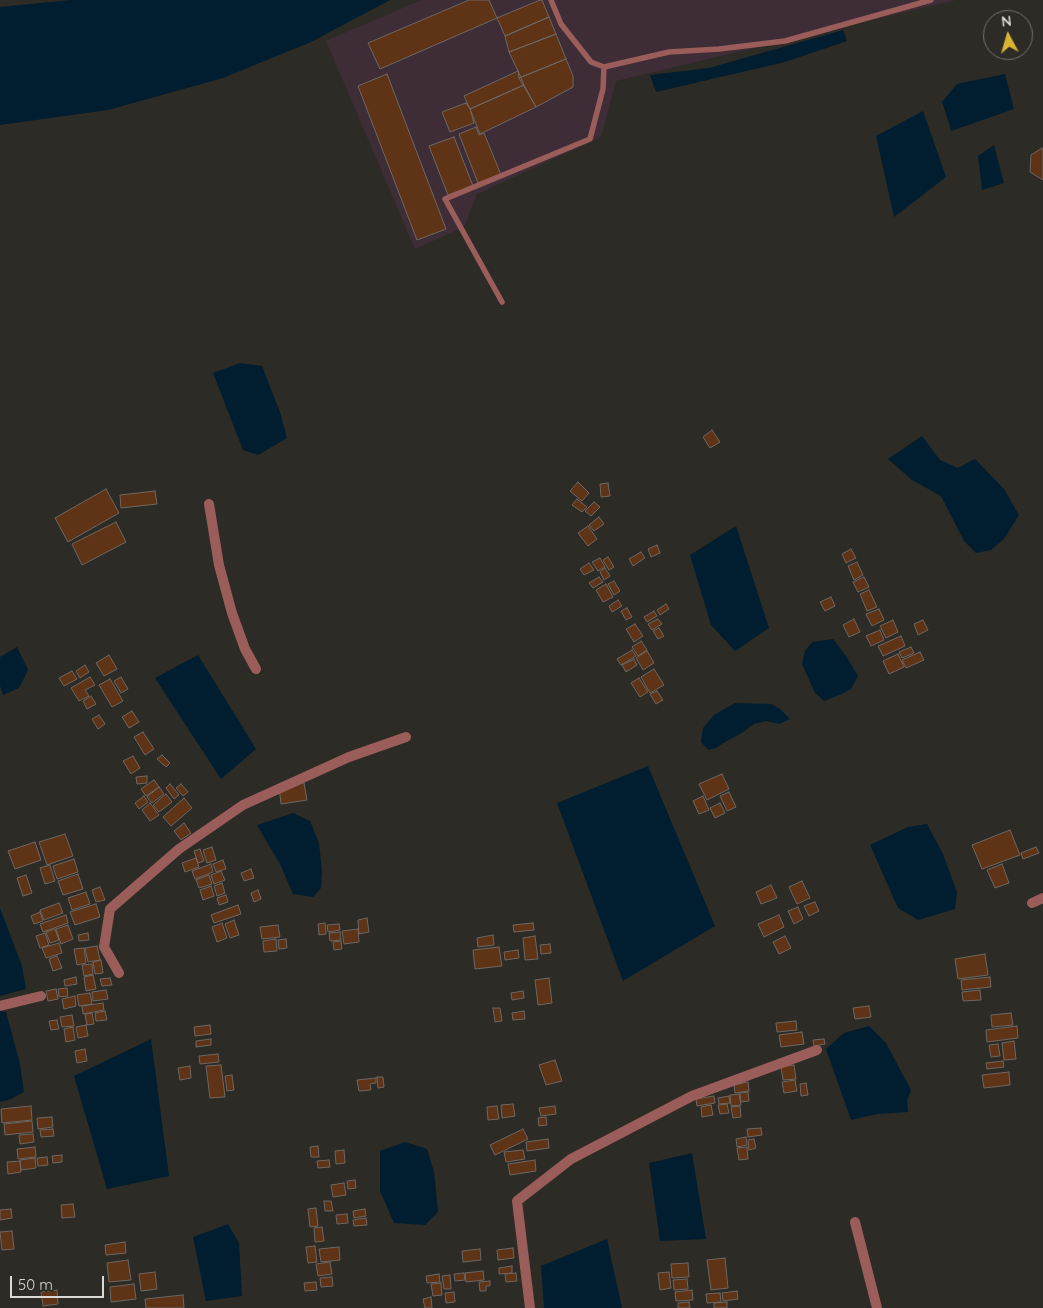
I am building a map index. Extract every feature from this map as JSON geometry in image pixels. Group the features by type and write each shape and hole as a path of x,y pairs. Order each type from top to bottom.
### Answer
{"street":[{"path":"209,504 219,565 232,613 245,649 256,670"},
{"path":"119,973 104,947 110,909 179,849 243,805 349,757 406,737"},
{"path":"1032,903 1043,898"},
{"path":"0,1006 41,996"},
{"path":"530,1308 517,1201 570,1159 692,1096 817,1050"},
{"path":"855,1222 877,1308"}],"lane":[{"path":"552,0 561,24 591,62 604,67 669,52 719,49 785,41 931,0"},
{"path":"502,302 445,199 590,140 603,89 604,67"}],"shaded area":[{"path":"421,0 956,0 616,81 601,137 477,194 464,227 415,249 326,41"}],"water":[{"path":"71,0 390,0 311,42 223,78 108,110 0,125 0,7"},
{"path":"843,30 847,41 785,62 656,92 650,75 709,68"},
{"path":"1005,74 1014,109 951,131 942,102 957,84"},
{"path":"923,111 946,177 894,217 876,136"},
{"path":"994,145 1004,183 982,190 978,156"},
{"path":"240,363 262,366 280,412 287,438 258,455 243,450 213,373"},
{"path":"922,436 940,460 958,468 975,459 1004,489 1019,515 1004,539 991,550 976,553 964,541 941,496 912,480 888,459"},
{"path":"736,526 769,628 735,651 711,625 690,555"},
{"path":"833,639 858,676 851,689 824,701 815,693 802,664 805,651 812,642"},
{"path":"17,647 28,670 19,688 3,695 0,686 0,657"},
{"path":"198,655 256,749 221,779 155,678"},
{"path":"735,703 771,704 780,709 790,719 779,724 766,721 754,724 716,748 708,750 701,742 703,728 714,715"},
{"path":"648,766 715,926 623,981 557,803"},
{"path":"293,813 310,821 319,843 322,871 321,888 313,897 293,894 280,864 257,825"},
{"path":"927,824 943,854 957,892 955,909 918,920 898,908 870,845 908,827"},
{"path":"0,908 22,966 26,989 0,996"},
{"path":"0,1011 6,1012 20,1064 24,1092 0,1102"},
{"path":"869,1026 886,1043 911,1090 907,1101 908,1112 877,1114 851,1120 826,1049 844,1033"},
{"path":"151,1039 169,1176 107,1189 74,1076"},
{"path":"405,1142 427,1149 434,1172 438,1212 425,1225 394,1223 380,1191 380,1151"},
{"path":"692,1153 706,1239 660,1241 649,1163"},
{"path":"228,1224 239,1243 242,1296 206,1301 193,1237"},
{"path":"607,1239 622,1308 544,1308 541,1266"}],"building":[{"path":"469,0 489,0 497,18 380,69 368,43"},
{"path":"542,0 549,17 505,36 497,18"},
{"path":"549,17 556,34 509,52 505,36"},
{"path":"556,34 566,59 519,78 518,71 509,52"},
{"path":"566,59 573,76 573,87 536,107 519,78"},
{"path":"518,71 524,85 470,109 464,96"},
{"path":"387,74 446,229 417,240 358,86"},
{"path":"524,85 536,107 480,134 470,109"},
{"path":"466,103 474,123 450,132 442,112"},
{"path":"476,127 479,135 484,133 501,175 478,183 459,134"},
{"path":"454,137 473,186 448,195 429,146"},
{"path":"1042,148 1043,180 1030,172 1031,155"},
{"path":"712,430 720,442 710,448 703,437"},
{"path":"578,482 589,493 582,501 570,491"},
{"path":"608,483 610,496 601,497 600,484"},
{"path":"106,489 119,513 68,542 55,518"},
{"path":"155,491 157,504 121,508 120,495"},
{"path":"577,499 587,507 582,512 572,505"},
{"path":"594,502 600,507 591,516 585,511"},
{"path":"599,517 604,524 594,531 589,525"},
{"path":"116,522 126,542 82,565 72,544"},
{"path":"588,526 597,539 588,546 578,533"},
{"path":"657,545 660,553 651,557 648,549"},
{"path":"851,549 856,558 846,563 842,554"},
{"path":"641,552 645,558 633,566 629,559"},
{"path":"608,557 614,567 609,570 603,560"},
{"path":"600,558 605,567 598,571 592,562"},
{"path":"857,562 863,575 854,580 848,566"},
{"path":"589,563 594,570 584,575 580,569"},
{"path":"605,568 610,576 604,580 600,572"},
{"path":"599,577 603,582 593,588 589,583"},
{"path":"864,577 869,587 858,592 853,582"},
{"path":"614,581 620,591 614,595 608,584"},
{"path":"606,584 613,597 603,602 596,590"},
{"path":"869,590 877,607 867,611 860,594"},
{"path":"831,597 835,606 825,611 820,602"},
{"path":"618,600 622,606 612,612 609,606"},
{"path":"666,604 669,609 660,615 657,610"},
{"path":"627,608 632,617 626,620 621,611"},
{"path":"879,609 884,620 872,626 866,614"},
{"path":"654,611 657,616 647,622 644,617"},
{"path":"658,619 662,624 652,630 648,624"},
{"path":"854,619 860,632 849,637 843,625"},
{"path":"893,620 898,632 886,638 880,626"},
{"path":"923,620 928,630 918,635 914,624"},
{"path":"635,624 643,636 634,642 626,629"},
{"path":"659,628 664,636 658,639 653,631"},
{"path":"880,630 884,640 871,646 866,636"},
{"path":"901,636 905,646 883,656 878,646"},
{"path":"641,641 647,650 638,656 632,647"},
{"path":"911,647 914,653 902,658 899,652"},
{"path":"632,650 636,656 621,665 617,659"},
{"path":"647,651 654,663 643,670 636,658"},
{"path":"920,652 924,660 906,668 902,660"},
{"path":"898,654 904,667 889,674 883,661"},
{"path":"109,655 117,669 104,676 96,663"},
{"path":"634,659 637,665 626,672 622,665"},
{"path":"85,665 89,672 80,678 76,671"},
{"path":"654,669 664,685 650,693 641,677"},
{"path":"72,671 77,679 64,686 59,678"},
{"path":"90,677 95,685 85,690 89,696 79,701 71,688"},
{"path":"121,677 128,689 121,693 114,681"},
{"path":"639,678 648,692 640,697 631,683"},
{"path":"110,679 123,701 112,707 99,685"},
{"path":"657,691 663,700 656,704 650,694"},
{"path":"91,696 96,704 87,709 83,701"},
{"path":"132,711 139,722 129,728 122,717"},
{"path":"99,715 105,724 98,729 92,719"},
{"path":"143,732 154,749 145,755 134,737"},
{"path":"162,755 170,763 166,767 157,759"},
{"path":"133,756 140,768 131,774 123,761"},
{"path":"722,774 729,789 707,800 699,784"},
{"path":"147,776 147,783 137,784 136,777"},
{"path":"154,780 159,787 146,796 141,789"},
{"path":"304,783 307,800 281,804 279,786"},
{"path":"170,784 179,795 174,799 166,788"},
{"path":"181,784 188,792 183,796 176,788"},
{"path":"159,787 164,794 152,803 147,797"},
{"path":"729,792 736,807 727,811 720,796"},
{"path":"166,794 172,802 159,812 153,805"},
{"path":"144,796 148,802 139,809 135,803"},
{"path":"703,796 709,810 699,814 693,801"},
{"path":"184,798 192,808 171,826 163,817"},
{"path":"150,803 159,815 150,821 142,810"},
{"path":"720,803 725,813 715,818 710,808"},
{"path":"184,823 191,833 181,840 174,831"},
{"path":"1010,830 1020,855 982,869 972,845"},
{"path":"65,834 73,856 47,865 39,842"},
{"path":"35,842 41,860 15,869 8,851"},
{"path":"212,847 216,860 207,863 203,850"},
{"path":"1036,847 1039,853 1023,859 1021,853"},
{"path":"200,849 204,861 198,863 194,851"},
{"path":"196,858 199,867 185,872 182,863"},
{"path":"74,859 78,872 57,879 53,866"},
{"path":"223,860 226,869 216,872 213,864"},
{"path":"211,864 213,872 195,879 192,871"},
{"path":"1002,864 1009,883 995,888 987,870"},
{"path":"50,865 55,881 45,884 40,868"},
{"path":"251,869 254,878 244,881 241,873"},
{"path":"221,871 225,880 214,884 211,875"},
{"path":"78,874 83,889 63,895 58,881"},
{"path":"26,875 32,893 23,896 17,878"},
{"path":"209,875 212,884 199,888 196,880"},
{"path":"802,881 810,898 797,904 789,887"},
{"path":"222,883 225,893 217,896 214,886"},
{"path":"771,885 777,898 761,904 756,892"},
{"path":"211,886 214,896 203,900 200,890"},
{"path":"100,887 105,900 96,902 92,890"},
{"path":"258,890 261,899 254,902 251,893"},
{"path":"86,892 90,904 72,910 68,898"},
{"path":"226,895 228,902 219,905 217,898"},
{"path":"815,902 819,911 809,916 804,906"},
{"path":"59,903 63,913 44,920 40,910"},
{"path":"96,904 100,917 75,925 70,912"},
{"path":"238,905 241,914 214,923 211,915"},
{"path":"798,907 803,919 794,924 788,911"},
{"path":"40,912 43,921 34,924 31,916"},
{"path":"66,915 68,923 43,932 40,924"},
{"path":"779,915 784,927 764,937 758,924"},
{"path":"367,918 369,932 359,934 358,920"},
{"path":"234,920 239,935 230,938 225,924"},
{"path":"222,923 227,938 217,942 212,927"},
{"path":"325,923 326,934 319,935 318,924"},
{"path":"533,923 534,930 514,932 513,925"},
{"path":"339,924 340,930 328,932 327,925"},
{"path":"68,925 73,939 61,944 56,929"},
{"path":"278,925 280,937 262,939 260,927"},
{"path":"55,929 59,940 50,943 46,932"},
{"path":"358,929 359,942 344,944 342,931"},
{"path":"340,932 341,940 330,941 329,933"},
{"path":"45,933 49,945 40,948 36,936"},
{"path":"88,933 89,940 79,941 78,935"},
{"path":"493,935 494,945 478,947 477,938"},
{"path":"535,936 538,959 525,960 523,938"},
{"path":"785,936 791,948 779,954 773,942"},
{"path":"276,939 277,951 264,952 263,941"},
{"path":"286,939 287,948 279,949 278,940"},
{"path":"341,941 342,949 334,950 333,942"},
{"path":"59,943 62,953 46,958 42,948"},
{"path":"550,944 551,953 541,954 540,945"},
{"path":"97,946 100,960 88,962 85,948"},
{"path":"499,947 502,966 475,969 473,950"},
{"path":"84,948 86,963 77,965 74,949"},
{"path":"518,950 519,958 505,960 504,952"},
{"path":"985,954 988,975 958,979 955,959"},
{"path":"57,956 62,968 53,971 49,959"},
{"path":"101,960 103,973 95,974 93,962"},
{"path":"92,964 93,974 84,976 82,965"},
{"path":"93,975 96,989 86,991 84,977"},
{"path":"76,977 77,984 65,986 64,980"},
{"path":"990,977 991,987 962,990 961,980"},
{"path":"110,978 112,985 102,986 100,979"},
{"path":"549,978 552,1003 538,1005 535,980"},
{"path":"67,988 68,996 59,997 58,989"},
{"path":"56,989 58,999 48,1001 46,991"},
{"path":"106,990 108,999 93,1001 92,992"},
{"path":"980,990 981,1000 963,1001 962,992"},
{"path":"523,991 524,998 512,1000 511,993"},
{"path":"90,993 92,1004 79,1006 77,995"},
{"path":"75,996 76,1006 64,1009 62,999"},
{"path":"103,1003 104,1010 83,1014 82,1006"},
{"path":"869,1006 871,1017 855,1019 853,1008"},
{"path":"493,1008 500,1008 502,1021 495,1022"},
{"path":"105,1011 107,1020 96,1021 95,1013"},
{"path":"524,1011 525,1019 513,1020 512,1013"},
{"path":"92,1013 94,1024 87,1025 85,1014"},
{"path":"1011,1013 1013,1025 992,1027 991,1015"},
{"path":"72,1015 74,1026 62,1027 60,1017"},
{"path":"57,1020 59,1029 51,1030 49,1021"},
{"path":"796,1021 797,1030 777,1032 776,1023"},
{"path":"86,1025 88,1036 78,1038 76,1027"},
{"path":"210,1025 211,1034 195,1036 194,1027"},
{"path":"1017,1026 1018,1038 987,1042 986,1030"},
{"path":"73,1027 75,1040 66,1042 64,1029"},
{"path":"802,1032 804,1044 781,1047 779,1035"},
{"path":"211,1039 211,1045 196,1047 196,1041"},
{"path":"824,1039 825,1044 814,1046 813,1040"},
{"path":"1014,1041 1016,1059 1004,1060 1002,1043"},
{"path":"998,1044 1000,1056 991,1057 989,1045"},
{"path":"85,1049 87,1061 77,1063 75,1051"},
{"path":"218,1054 219,1062 200,1064 199,1056"},
{"path":"555,1060 562,1081 546,1085 539,1065"},
{"path":"1003,1061 1004,1067 987,1069 986,1063"},
{"path":"221,1065 225,1097 210,1098 206,1066"},
{"path":"794,1065 796,1079 783,1080 781,1067"},
{"path":"190,1066 191,1078 180,1080 178,1068"},
{"path":"1009,1072 1010,1085 984,1088 982,1075"},
{"path":"232,1075 234,1090 227,1091 225,1076"},
{"path":"377,1077 383,1077 384,1087 378,1088"},
{"path":"376,1078 376,1083 370,1084 371,1090 359,1091 357,1080"},
{"path":"795,1080 797,1091 784,1093 782,1082"},
{"path":"748,1082 749,1091 735,1093 734,1085"},
{"path":"806,1083 808,1095 801,1096 800,1084"},
{"path":"748,1092 749,1101 741,1102 740,1093"},
{"path":"739,1094 741,1105 731,1106 730,1095"},
{"path":"714,1096 715,1103 697,1106 696,1099"},
{"path":"729,1096 730,1103 719,1104 718,1098"},
{"path":"513,1104 515,1116 502,1118 501,1105"},
{"path":"727,1104 729,1113 720,1114 718,1105"},
{"path":"711,1105 713,1115 702,1117 701,1107"},
{"path":"31,1106 32,1120 2,1123 1,1109"},
{"path":"497,1106 499,1119 488,1120 487,1107"},
{"path":"555,1106 556,1114 541,1116 539,1108"},
{"path":"740,1106 741,1117 733,1118 731,1107"},
{"path":"52,1117 53,1127 38,1129 37,1118"},
{"path":"546,1117 547,1125 539,1126 538,1118"},
{"path":"32,1121 33,1132 5,1135 4,1124"},
{"path":"761,1128 762,1135 748,1137 747,1129"},
{"path":"53,1129 54,1136 41,1137 40,1130"},
{"path":"523,1129 528,1139 495,1155 490,1145"},
{"path":"33,1134 34,1142 20,1144 19,1135"},
{"path":"746,1137 747,1145 737,1147 736,1139"},
{"path":"548,1139 549,1148 527,1151 526,1142"},
{"path":"754,1139 756,1148 749,1150 748,1140"},
{"path":"318,1146 319,1157 311,1157 310,1147"},
{"path":"35,1147 36,1157 18,1159 17,1149"},
{"path":"747,1147 748,1159 739,1160 737,1148"},
{"path":"344,1150 345,1163 336,1164 335,1151"},
{"path":"523,1150 525,1159 506,1162 504,1152"},
{"path":"62,1155 62,1162 53,1163 52,1156"},
{"path":"47,1157 48,1165 38,1166 37,1158"},
{"path":"35,1158 36,1168 21,1170 20,1160"},
{"path":"329,1160 330,1167 318,1168 317,1161"},
{"path":"535,1160 536,1171 510,1175 508,1164"},
{"path":"20,1161 21,1172 8,1174 7,1162"},
{"path":"355,1180 356,1188 348,1189 347,1181"},
{"path":"344,1183 346,1195 333,1197 331,1185"},
{"path":"324,1201 331,1201 333,1211 325,1211"},
{"path":"73,1204 75,1217 62,1218 61,1205"},
{"path":"316,1208 318,1226 310,1227 308,1209"},
{"path":"11,1209 12,1218 0,1220 0,1210"},
{"path":"365,1209 366,1216 354,1218 353,1211"},
{"path":"347,1214 348,1223 337,1224 336,1215"},
{"path":"366,1218 367,1225 354,1226 353,1220"},
{"path":"322,1227 324,1241 315,1242 314,1228"},
{"path":"12,1231 14,1249 2,1250 0,1232"},
{"path":"125,1242 126,1253 106,1255 105,1245"},
{"path":"315,1246 317,1262 308,1263 306,1247"},
{"path":"339,1247 340,1260 321,1262 319,1249"},
{"path":"513,1248 514,1258 498,1260 497,1250"},
{"path":"480,1249 481,1260 463,1262 462,1251"},
{"path":"725,1258 728,1288 711,1290 707,1260"},
{"path":"128,1260 131,1280 109,1282 107,1263"},
{"path":"330,1262 332,1274 318,1276 316,1264"},
{"path":"688,1263 689,1277 672,1278 671,1264"},
{"path":"512,1266 512,1273 499,1274 499,1268"},
{"path":"483,1271 484,1280 466,1282 465,1273"},
{"path":"155,1272 157,1289 141,1291 139,1274"},
{"path":"669,1272 671,1288 660,1290 658,1273"},
{"path":"464,1273 465,1280 455,1281 454,1274"},
{"path":"516,1273 517,1281 506,1282 505,1274"},
{"path":"439,1274 440,1282 427,1283 426,1276"},
{"path":"450,1275 451,1289 444,1289 442,1276"},
{"path":"332,1277 333,1286 321,1287 320,1278"},
{"path":"687,1279 688,1289 674,1290 673,1280"},
{"path":"490,1281 490,1286 486,1286 486,1291 480,1291 479,1282"},
{"path":"316,1282 317,1290 305,1291 304,1283"},
{"path":"441,1283 442,1295 433,1296 431,1284"},
{"path":"134,1284 136,1299 111,1302 110,1287"},
{"path":"57,1290 58,1304 43,1306 41,1292"},
{"path":"692,1290 693,1300 676,1301 675,1292"},
{"path":"737,1291 738,1299 723,1301 722,1293"},
{"path":"454,1292 455,1302 446,1303 445,1293"},
{"path":"720,1293 721,1302 707,1303 706,1294"},
{"path":"183,1295 184,1308 146,1308 145,1299"},
{"path":"431,1297 432,1308 425,1308 423,1299"},
{"path":"689,1302 690,1308 678,1308 678,1303"},
{"path":"727,1302 727,1308 714,1308 714,1303"}]}
